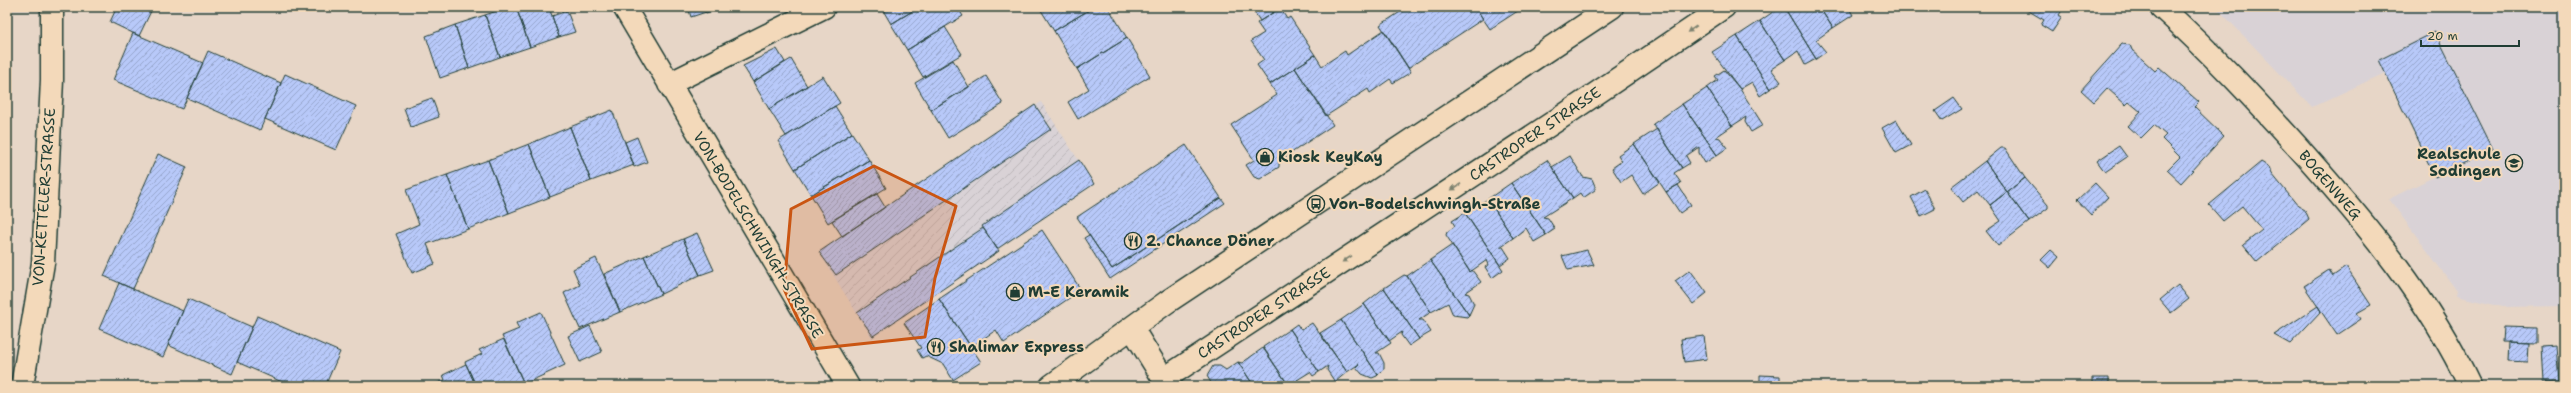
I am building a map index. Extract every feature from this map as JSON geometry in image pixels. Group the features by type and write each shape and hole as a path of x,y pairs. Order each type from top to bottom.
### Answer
{"street":[{"name":"VON-KETTELER-STRASSE","path":"22,386 43,263 52,80 52,7"},
{"name":"VON-BODELSCHWINGH-STRASSE","path":"624,7 848,386"},
{"path":"669,84 824,7"},
{"path":"1051,386 1167,302 1612,7"},
{"name":"CASTROPER STRASSE","path":"1132,328 1166,383 1724,7"},
{"name":"BOGENWEG","path":"2161,7 2194,37 2273,119 2365,224 2414,290 2450,346 2470,386"}],"highlighted area":[{"path":"874,166 956,206 935,278 925,337 812,349 784,289 791,209"}],"shaded area":[{"name":"Realschule Sodingen","path":"2216,7 2564,7 2564,306 2503,307 2456,296 2457,291 2389,199 2492,148 2435,33 2379,60 2385,73 2312,107"},
{"path":"1041,102 1094,184 997,249 999,251 872,338 819,252"}],"building":[{"path":"117,7 153,7 139,36 110,22"},
{"path":"509,7 516,7 530,47 500,57 485,15"},
{"path":"516,7 549,7 559,37 530,47"},
{"path":"688,7 704,7 706,12 691,17"},
{"path":"704,7 723,7 706,13"},
{"path":"892,7 915,7 916,9 891,24 884,12"},
{"path":"919,7 957,7 963,16 907,50 891,24"},
{"path":"1039,7 1094,7 1054,31"},
{"path":"1094,7 1108,7 1127,38 1077,69 1054,31"},
{"path":"1251,7 1282,7 1260,21"},
{"path":"1408,7 1475,7 1483,19 1408,68 1380,25"},
{"path":"1475,7 1524,7 1490,29"},
{"path":"1780,7 1784,7 1816,59 1805,65 1798,51 1785,60 1760,21"},
{"path":"1784,7 1819,7 1833,28 1816,40 1826,52 1816,59"},
{"path":"1819,7 1848,7 1853,15 1833,28"},
{"path":"2022,7 2064,7 2059,15 2062,17 2052,32 2041,25 2044,20"},
{"path":"1280,8 1287,19 1290,17 1315,55 1270,84 1257,65 1264,60 1251,41 1264,33 1257,23"},
{"path":"567,11 575,32 559,37 552,16"},
{"path":"485,15 500,57 469,68 455,25"},
{"path":"1760,21 1785,60 1771,69 1781,82 1770,89 1737,36"},
{"path":"455,25 469,68 440,78 426,36"},
{"path":"945,27 962,54 923,77 907,50"},
{"path":"1384,30 1411,72 1393,83 1390,79 1370,93 1368,89 1326,116 1295,68 1315,55 1322,66 1345,51 1347,55"},
{"path":"2435,32 2493,149 2435,177 2379,60"},
{"path":"133,33 203,63 182,109 113,80"},
{"path":"1737,36 1770,89 1760,96 1752,82 1740,89 1712,52"},
{"path":"1127,38 1150,76 1078,119 1068,102 1089,89 1077,69"},
{"path":"2122,44 2130,45 2132,50 2155,71 2159,67 2199,102 2194,107 2224,136 2181,183 2167,170 2180,157 2162,139 2166,135 2154,125 2141,138 2128,126 2141,112 2129,102 2126,105 2107,88 2094,102 2081,90"},
{"path":"777,49 785,62 753,82 743,66"},
{"path":"208,51 281,83 260,130 187,98"},
{"path":"791,59 807,86 769,109 753,82"},
{"path":"953,60 969,87 931,110 915,83"},
{"path":"1295,68 1333,125 1279,161 1279,167 1260,179 1254,177 1246,165 1254,160 1231,125 1277,95 1270,84"},
{"path":"1724,70 1740,89 1763,125 1751,132 1745,122 1746,117 1732,126 1707,88 1718,80 1715,76"},
{"path":"285,74 356,106 336,150 265,119"},
{"path":"823,76 840,103 786,136 769,109"},
{"path":"986,76 1003,104 948,138 931,110"},
{"path":"1707,88 1732,126 1716,137 1720,138 1727,148 1717,155 1682,104"},
{"path":"432,98 439,117 411,127 404,108"},
{"path":"1954,98 1962,109 1942,121 1935,111"},
{"path":"1682,104 1717,155 1705,163 1699,153 1699,147 1686,156 1690,163 1682,168 1653,124"},
{"path":"1035,105 1051,129 836,275 819,252"},
{"path":"835,106 852,133 795,169 778,141"},
{"path":"612,110 634,165 591,181 570,127"},
{"path":"1896,120 1911,145 1896,153 1882,128"},
{"path":"570,127 591,181 550,197 529,144"},
{"path":"1657,129 1682,168 1674,173 1681,183 1666,192 1634,144"},
{"path":"852,133 869,160 811,195 795,169"},
{"path":"637,137 647,162 634,167 625,142"},
{"path":"529,144 550,197 509,213 488,160"},
{"path":"1634,144 1660,182 1643,194 1631,175 1621,182 1612,168 1622,161 1618,155"},
{"path":"1186,145 1221,198 1112,269 1077,217"},
{"path":"2119,146 2127,157 2105,172 2097,161"},
{"path":"2001,148 2005,148 2025,178 2007,192 1985,161"},
{"path":"158,154 187,167 133,289 104,276"},
{"path":"1570,156 1583,177 1592,179 1595,186 1595,190 1583,198 1580,193 1573,198 1552,167"},
{"path":"488,160 509,213 468,229 447,175"},
{"path":"869,160 886,188 828,223 811,195"},
{"path":"1079,160 1094,184 997,249 982,226"},
{"path":"1547,160 1573,198 1543,217 1548,218 1555,229 1546,235 1511,183"},
{"path":"1985,161 2007,192 1990,205 1978,190 1963,202 1951,187"},
{"path":"2261,162 2269,167 2272,174 2298,206 2305,210 2309,219 2257,262 2243,245 2262,230 2242,206 2223,221 2209,205"},
{"path":"447,175 468,229 427,244 435,264 412,273 396,234 419,224 406,190"},
{"path":"2025,178 2048,205 2048,208 2029,222 2007,192"},
{"path":"1511,183 1546,235 1534,242 1526,228 1513,238 1488,199"},
{"path":"2095,183 2108,197 2091,215 2077,200"},
{"path":"1678,185 1691,205 1680,213 1666,192"},
{"path":"1925,189 1935,209 1921,216 1911,197"},
{"path":"2007,192 2029,222 1998,246 1986,231 2001,221 1990,205"},
{"path":"877,194 885,207 842,236 832,221"},
{"path":"1221,198 1225,203 1110,279 1084,238 1089,235 1112,269"},
{"path":"1488,199 1513,238 1500,247 1503,247 1510,258 1500,265 1465,213"},
{"path":"1465,213 1503,270 1492,278 1485,267 1489,265 1487,260 1470,272 1446,235 1447,232 1455,226 1452,221"},
{"path":"983,228 999,251 873,336 857,313"},
{"path":"1042,230 1081,290 1004,343 996,330 971,347 939,299"},
{"path":"697,233 714,270 700,275 683,239"},
{"path":"683,239 700,275 661,294 644,256"},
{"path":"1452,245 1470,272 1472,270 1481,282 1465,293 1469,294 1474,304 1469,315 1430,260"},
{"path":"1587,250 1594,265 1568,270 1562,256"},
{"path":"2051,250 2059,257 2050,268 2041,260"},
{"path":"644,256 661,294 620,312 604,274"},
{"path":"596,258 620,312 580,329 564,293 580,285 573,269"},
{"path":"1430,260 1469,315 1467,317 1453,315 1448,303 1431,312 1407,276"},
{"path":"2346,267 2371,305 2357,313 2361,319 2337,335 2304,286 2329,270 2333,276"},
{"path":"1690,270 1707,293 1693,304 1675,281"},
{"path":"1404,275 1407,276 1431,312 1419,320 1423,320 1431,332 1419,339 1384,288"},
{"path":"119,283 183,311 163,357 99,329"},
{"path":"2178,285 2189,299 2171,313 2160,300"},
{"path":"1384,288 1419,339 1409,346 1401,335 1402,332 1389,341 1364,304"},
{"path":"188,299 252,327 232,374 168,345"},
{"path":"939,299 981,362 953,380 943,364 926,356 922,358 917,350 921,348 904,323"},
{"path":"1364,304 1391,343 1376,353 1379,353 1384,363 1384,369 1378,375 1341,320"},
{"path":"2318,306 2321,311 2290,344 2274,335"},
{"path":"541,312 565,365 524,384 502,336 519,329 516,323"},
{"path":"257,316 340,352 325,386 291,386 237,362"},
{"path":"1341,320 1378,375 1377,376 1372,378 1362,374 1356,367 1359,364 1347,372 1320,333"},
{"path":"1312,323 1347,372 1335,382 1327,370 1328,366 1319,372 1290,329 1297,324 1301,330"},
{"path":"590,326 602,352 580,362 568,336"},
{"path":"2503,327 2537,328 2537,343 2502,342"},
{"path":"1290,329 1319,372 1313,376 1310,372 1297,380 1304,386 1289,386 1263,347"},
{"path":"1704,336 1707,359 1684,362 1681,339"},
{"path":"504,339 525,386 476,386 465,362 482,354 479,350"},
{"path":"2508,342 2529,343 2528,362 2507,361"},
{"path":"2556,346 2559,381 2544,382 2542,347"},
{"path":"1263,348 1289,386 1254,386 1238,362 1242,363"},
{"path":"1238,362 1254,386 1213,386 1207,376 1213,366 1220,366 1226,370"},
{"path":"466,364 476,386 430,386 445,380 443,375"},
{"path":"1760,375 1780,376 1780,386 1760,386"},
{"path":"2092,378 2109,378 2109,386 2092,386"}],"place":[{"name":"Kiosk KeyKay","path":"1265,157"},
{"name":"Realschule Sodingen","path":"2514,163"},
{"name":"Von-Bodelschwingh-Straße","path":"1316,204"},
{"name":"2. Chance Döner","path":"1133,241"},
{"name":"M-E Keramik","path":"1015,292"},
{"name":"Shalimar Express","path":"936,347"}]}
